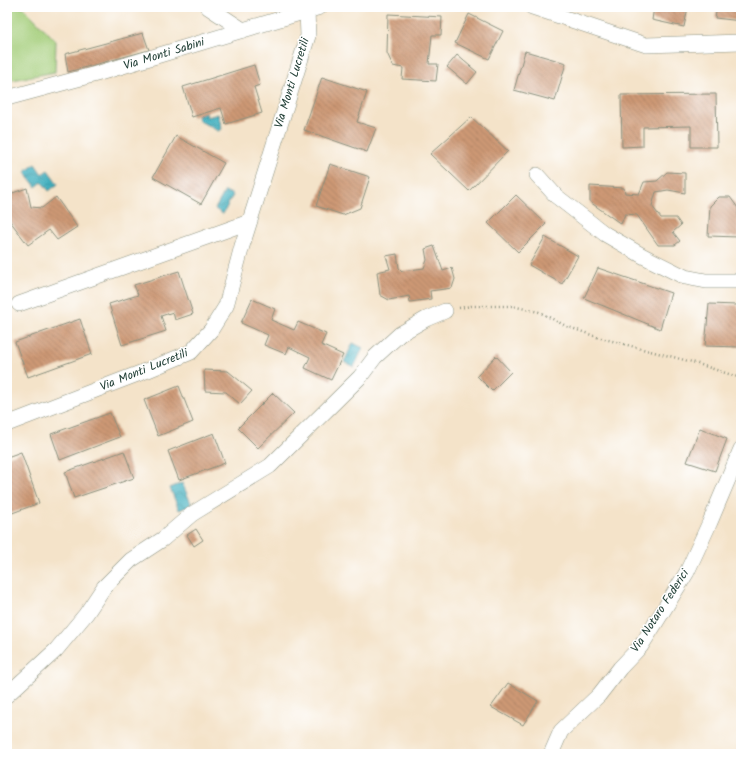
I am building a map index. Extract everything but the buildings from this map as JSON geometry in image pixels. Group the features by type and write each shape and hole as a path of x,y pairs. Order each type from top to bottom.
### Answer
{"street":[{"path":"208,7 243,30"},
{"path":"532,7 646,45 741,42"},
{"name":"Via Monti Sabini","path":"7,98 96,74 313,9"},
{"name":"Via Monti Lucretili","path":"7,424 191,352 211,330 226,306 249,222 308,36 313,9"},
{"path":"537,175 556,196 605,234 642,256 685,277 706,281 741,282"},
{"path":"19,304 249,222"},
{"path":"7,695 56,650 86,614 104,587 131,560 163,539 192,514 270,466 360,376 375,357 400,334 426,319 445,311"},
{"name":"Via Notaro Federici","path":"551,754 561,732 599,695 620,668 641,646 687,572 741,449"}],"path":[{"path":"445,311 471,306 512,306 539,312 566,326 597,337 692,362 741,378"}],"green space":[{"path":"7,7 23,7 56,41 55,72 7,81"}],"water":[{"path":"206,113 207,117 218,114 222,129 218,131 198,120 197,116"},
{"path":"35,164 42,174 48,170 58,184 49,191 42,182 36,187 25,172"},
{"path":"225,191 233,195 223,214 215,209"},
{"path":"353,343 363,348 354,367 344,362"},
{"path":"182,483 192,505 179,510 170,488"}]}
